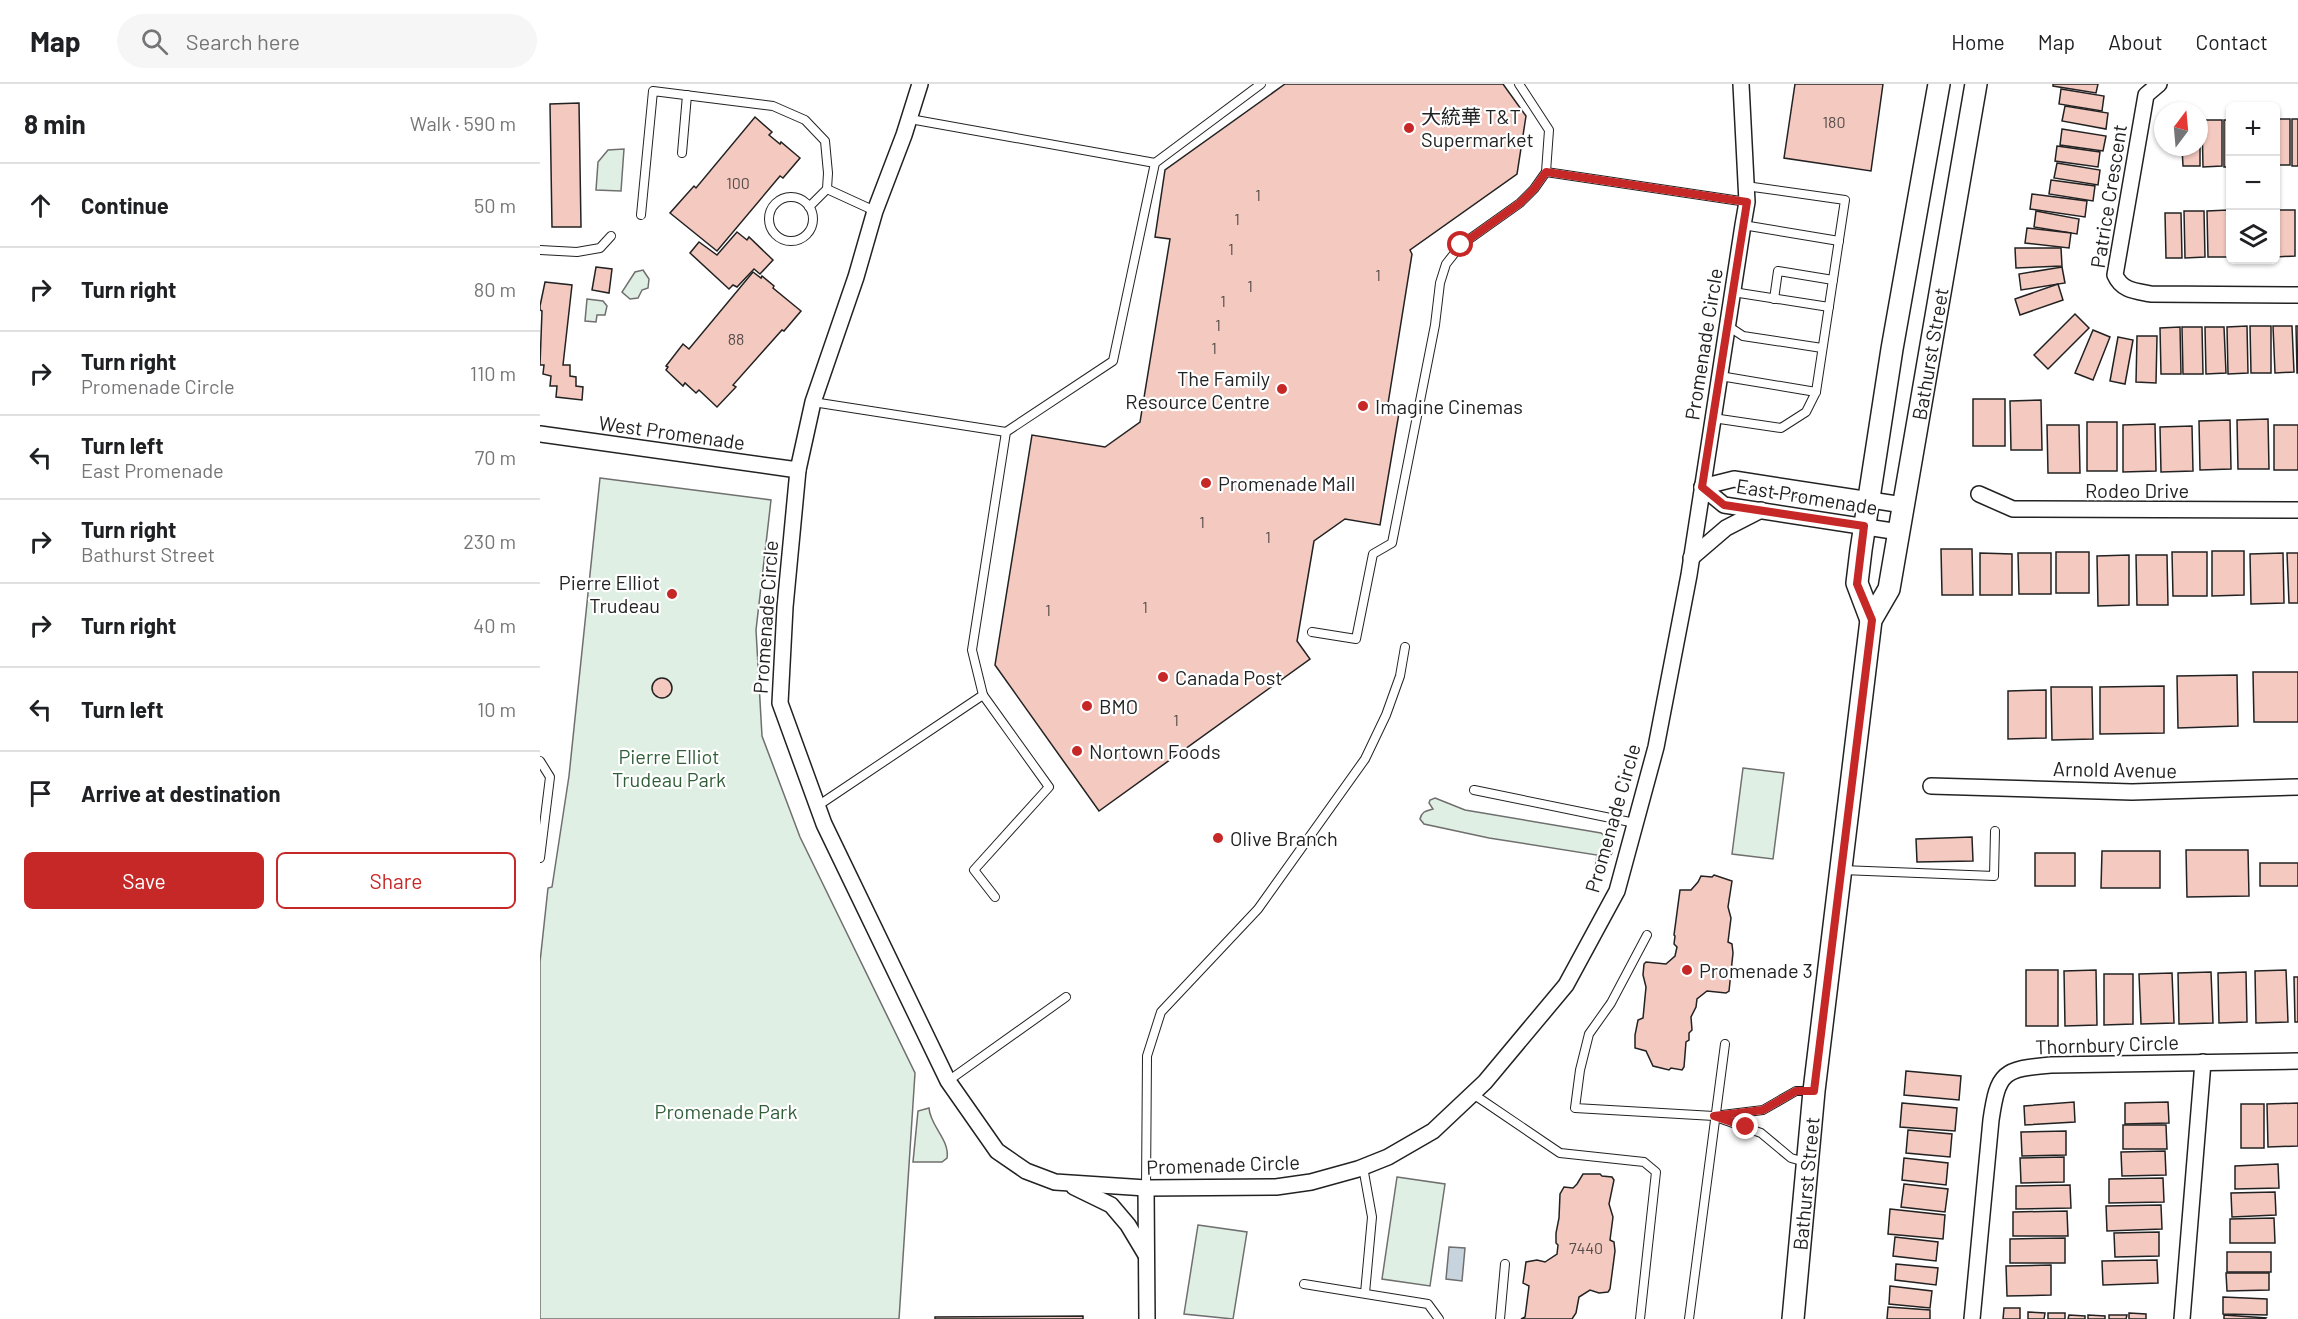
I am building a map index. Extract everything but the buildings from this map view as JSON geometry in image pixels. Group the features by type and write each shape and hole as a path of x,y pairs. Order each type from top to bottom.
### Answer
{"main road":[{"name":"Bathurst Street","path":"1872,620 1857,584 1864,526 1892,348 1940,84"},
{"name":"Bathurst Street","path":"1793,1319 1814,1091 1872,620 1889,589 1976,84"}],"street":[{"name":"Promenade Circle","path":"920,84 910,119 875,211 856,277 813,402 798,470 785,607 780,703 824,824 948,1081 997,1151 1026,1171 1055,1182 1146,1188 1276,1187 1311,1182 1364,1167 1388,1157 1433,1131 1485,1082 1566,985 1617,891 1656,747 1691,558 1728,326 1747,194 1741,84"},
{"name":"Patrice Crescent","path":"2159,84 2146,95 2144,104 2117,260 2115,275 2117,281 2131,291 2151,294 2298,295"},
{"name":"West Promenade","path":"540,434 798,470"},
{"name":"East Promenade","path":"1702,487 1734,479 1903,506"},
{"name":"East Promenade","path":"1702,487 1724,505 1899,532"},
{"name":"Rodeo Drive","path":"1979,494 2013,509 2298,510"},
{"path":"1691,558 1726,528 1761,510"},
{"name":"Arnold Avenue","path":"1931,786 2132,792 2298,787"},
{"path":"2203,1062 2298,1061"},
{"name":"Thornbury Circle","path":"1972,1319 1991,1120 1995,1092 2002,1079 2009,1073 2024,1067 2203,1062 2182,1319"},
{"name":"Promenade Circle","path":"1066,1183 1111,1205 1128,1225 1147,1257"},
{"path":"1146,1188 1147,1319"}],"lane":[{"path":"813,402 1006,432 1113,361 1155,164 1261,84"},
{"path":"1312,632 1356,639 1373,554 1392,543 1435,325 1440,283 1446,264 1461,245 1520,203 1546,172 1549,130 1519,84"},
{"path":"641,215 653,91 773,106 805,120 825,141 828,173 827,189 809,207"},
{"path":"682,153 687,95"},
{"path":"910,119 1155,164"},
{"path":"1546,172 1747,194 1845,200 1816,392 1806,412 1781,428 1713,418"},
{"path":"827,189 875,211"},
{"path":"790,197 798,198 809,207 813,221 807,234 795,242 780,239 774,234 768,221 772,207 777,202 790,197"},
{"path":"1743,225 1839,241"},
{"path":"540,250 577,252 600,248 611,236"},
{"path":"1774,299 1778,271 1833,279"},
{"path":"1733,292 1829,307"},
{"path":"1728,326 1743,336 1822,348"},
{"path":"1720,376 1816,392"},
{"path":"995,897 974,870 1049,787 983,695 972,650 1006,432"},
{"path":"1146,1188 1147,1056 1161,1012 1258,909 1365,759 1386,715 1400,676 1405,647"},
{"path":"819,805 983,695"},
{"path":"540,761 550,777 540,858"},
{"path":"1474,790 1635,824"},
{"path":"1841,870 1994,876 1995,831"},
{"path":"1647,935 1611,1003 1589,1034 1580,1070 1575,1108 1714,1116 1763,1110 1796,1091 1814,1091"},
{"path":"948,1081 1066,997"},
{"path":"1689,1319 1725,1044"},
{"path":"1473,1094 1560,1153 1644,1162 1656,1172 1641,1319"},
{"path":"1714,1116 1761,1133 1791,1158 1806,1162"},
{"path":"1364,1167 1372,1217 1365,1293"},
{"path":"1500,1319 1505,1264"},
{"path":"1304,1284 1428,1304 1439,1319"}],"green space":[{"path":"624,149 621,191 596,190 598,162 608,150"},
{"path":"643,270 649,279 648,288 642,290 638,298 630,299 622,292 635,272"},
{"path":"587,299 603,301 607,306 605,315 597,315 596,322 585,321"},
{"name":"Promenade Park","path":"600,478 771,500 756,630 762,736 800,837 915,1073 899,1319 540,1319 540,962 548,888 552,887 569,776"},
{"path":"1743,768 1784,773 1773,859 1732,854"},
{"path":"1435,798 1465,810 1601,833 1611,842 1612,853 1604,865 1595,868 1597,855 1489,838 1424,824 1420,819 1421,816 1433,809 1429,803"},
{"path":"929,1108 930,1115 946,1145 947,1158 942,1162 913,1162 918,1111"},
{"path":"1397,1177 1445,1184 1430,1286 1382,1279"},
{"path":"1198,1225 1247,1232 1233,1319 1184,1314"}],"shaded area":[{"path":"1449,1247 1465,1248 1462,1281 1446,1279"}],"place":[{"name":"大統華 T&T Supermarket","path":"1409,128"},
{"name":"The Family Resource Centre","path":"1282,389"},
{"name":"Imagine Cinemas","path":"1363,406"},
{"name":"Promenade Mall","path":"1206,483"},
{"name":"Pierre Elliot Trudeau","path":"672,594"},
{"name":"Canada Post","path":"1163,677"},
{"name":"BMO","path":"1087,706"},
{"name":"Nortown Foods","path":"1077,751"},
{"name":"Olive Branch","path":"1218,838"},
{"name":"Promenade 3","path":"1687,970"}],"route":[{"path":"1461,245 1520,203 1546,172 1747,202 1702,487 1724,505 1864,526 1857,584 1872,620 1814,1091 1796,1091 1763,1110 1714,1116 1746,1127"}],"park label":[{"name":"Pierre Elliot Trudeau Park","path":"669,768"}]}
